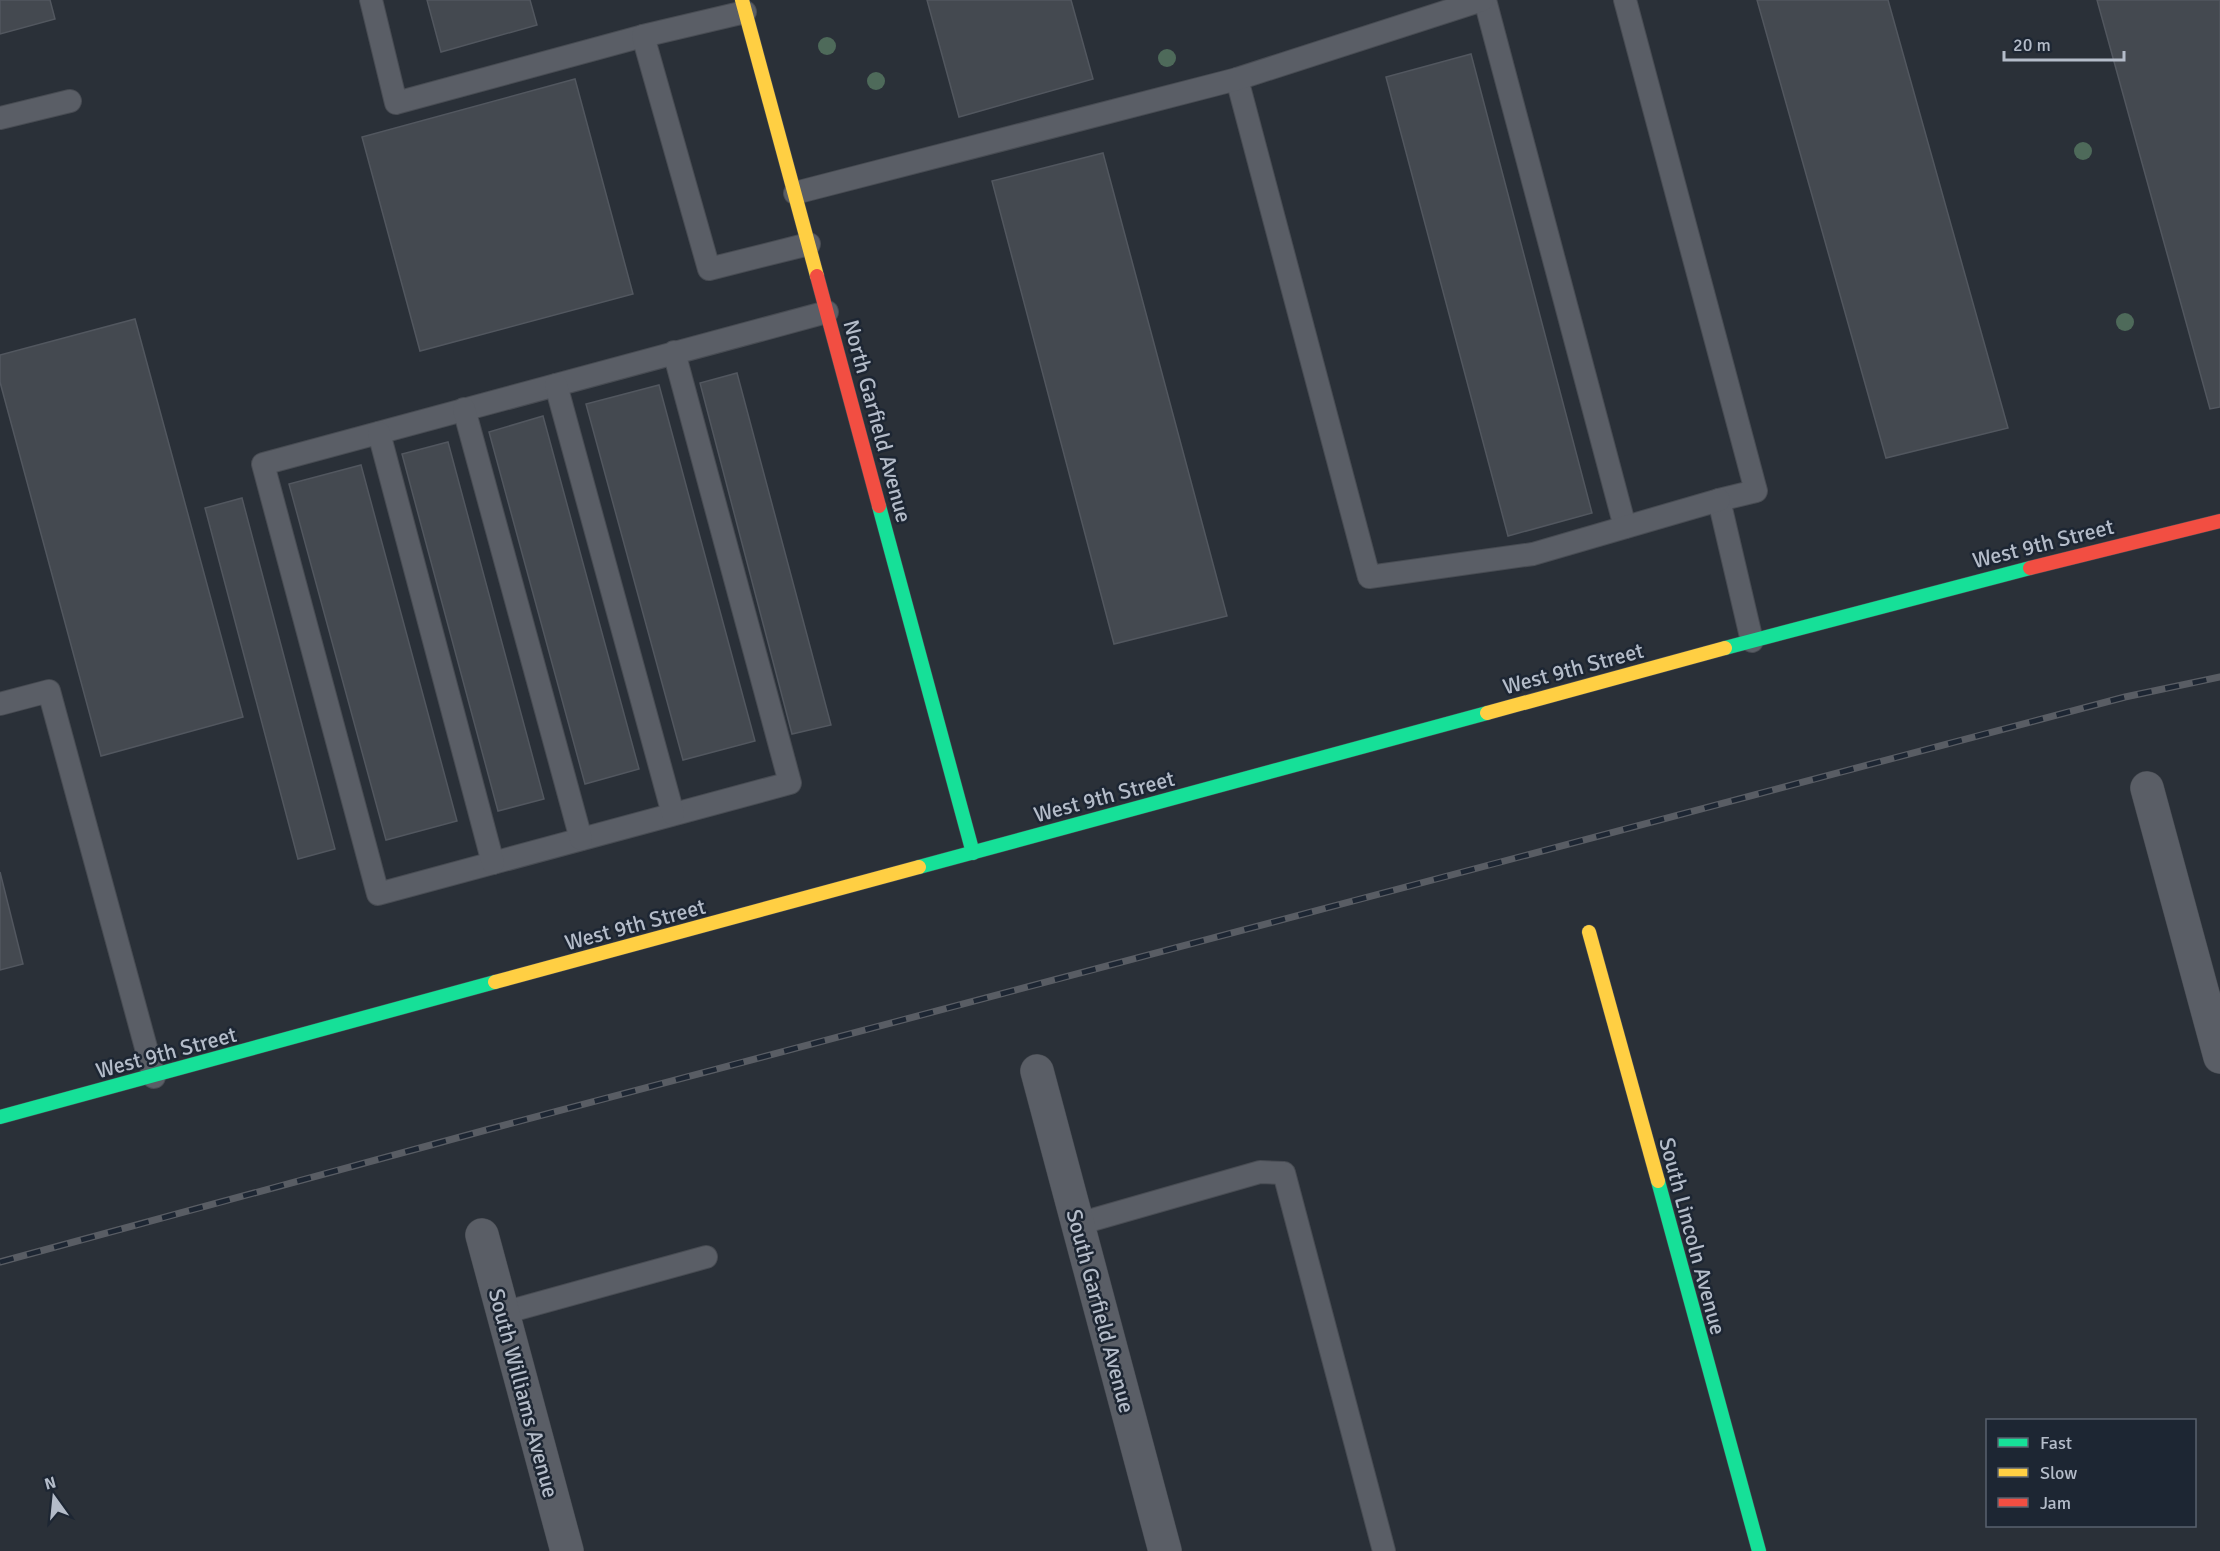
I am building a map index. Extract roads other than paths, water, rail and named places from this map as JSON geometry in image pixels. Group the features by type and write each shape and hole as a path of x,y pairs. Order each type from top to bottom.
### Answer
{"street":[{"name":"North Garfield Avenue","path":"744,6 973,853"},
{"name":"West 9th Street","path":"0,1117 1913,597 2220,521"},
{"path":"2147,788 2220,1057"},
{"name":"South Lincoln Avenue","path":"1588,932 1760,1551"},
{"name":"South Garfield Avenue","path":"1037,1071 1165,1551"},
{"name":"South Williams Avenue","path":"482,1235 567,1551"}],"lane":[{"path":"370,0 396,103 744,6"},
{"path":"795,194 1237,79 1483,0 1625,527"},
{"path":"1237,79 1369,577 1533,554 1756,491 1625,0"},
{"path":"643,36 708,269 809,244"},
{"path":"0,118 69,101"},
{"path":"674,352 790,783 378,894 262,464 674,352 827,312"},
{"path":"556,385 673,814"},
{"path":"464,409 581,839"},
{"path":"379,433 493,863"},
{"path":"1719,500 1752,641"},
{"path":"0,704 49,691 154,1077"},
{"path":"1078,1224 1260,1172 1284,1173 1384,1551"},
{"path":"503,1313 706,1257"}],"railway":[{"path":"0,1262 486,1130 2125,697 2220,677"}]}
